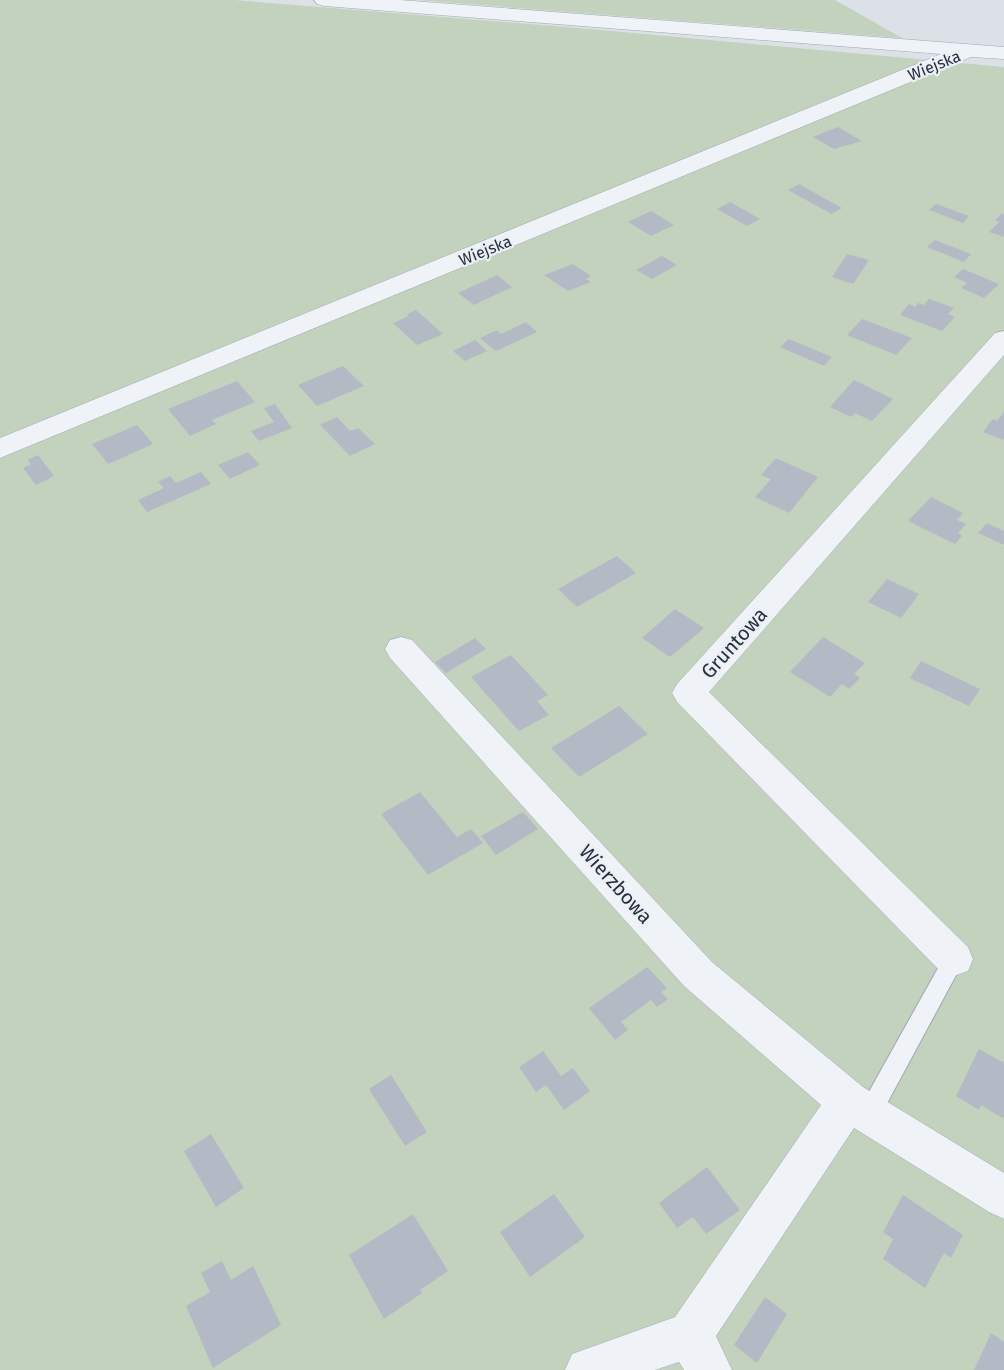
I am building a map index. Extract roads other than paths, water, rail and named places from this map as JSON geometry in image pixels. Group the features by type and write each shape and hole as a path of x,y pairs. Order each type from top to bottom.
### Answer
{"street":[{"path":"324,0 1004,53"},
{"name":"Wiejska","path":"0,449 969,50"},
{"name":"Gruntowa","path":"954,959 689,693 1004,339"},
{"name":"Wierzbowa","path":"401,649 698,974 858,1107 1004,1197"},
{"path":"588,1370 699,1352 858,1107"}],"lane":[{"path":"858,1107 954,959"}]}
